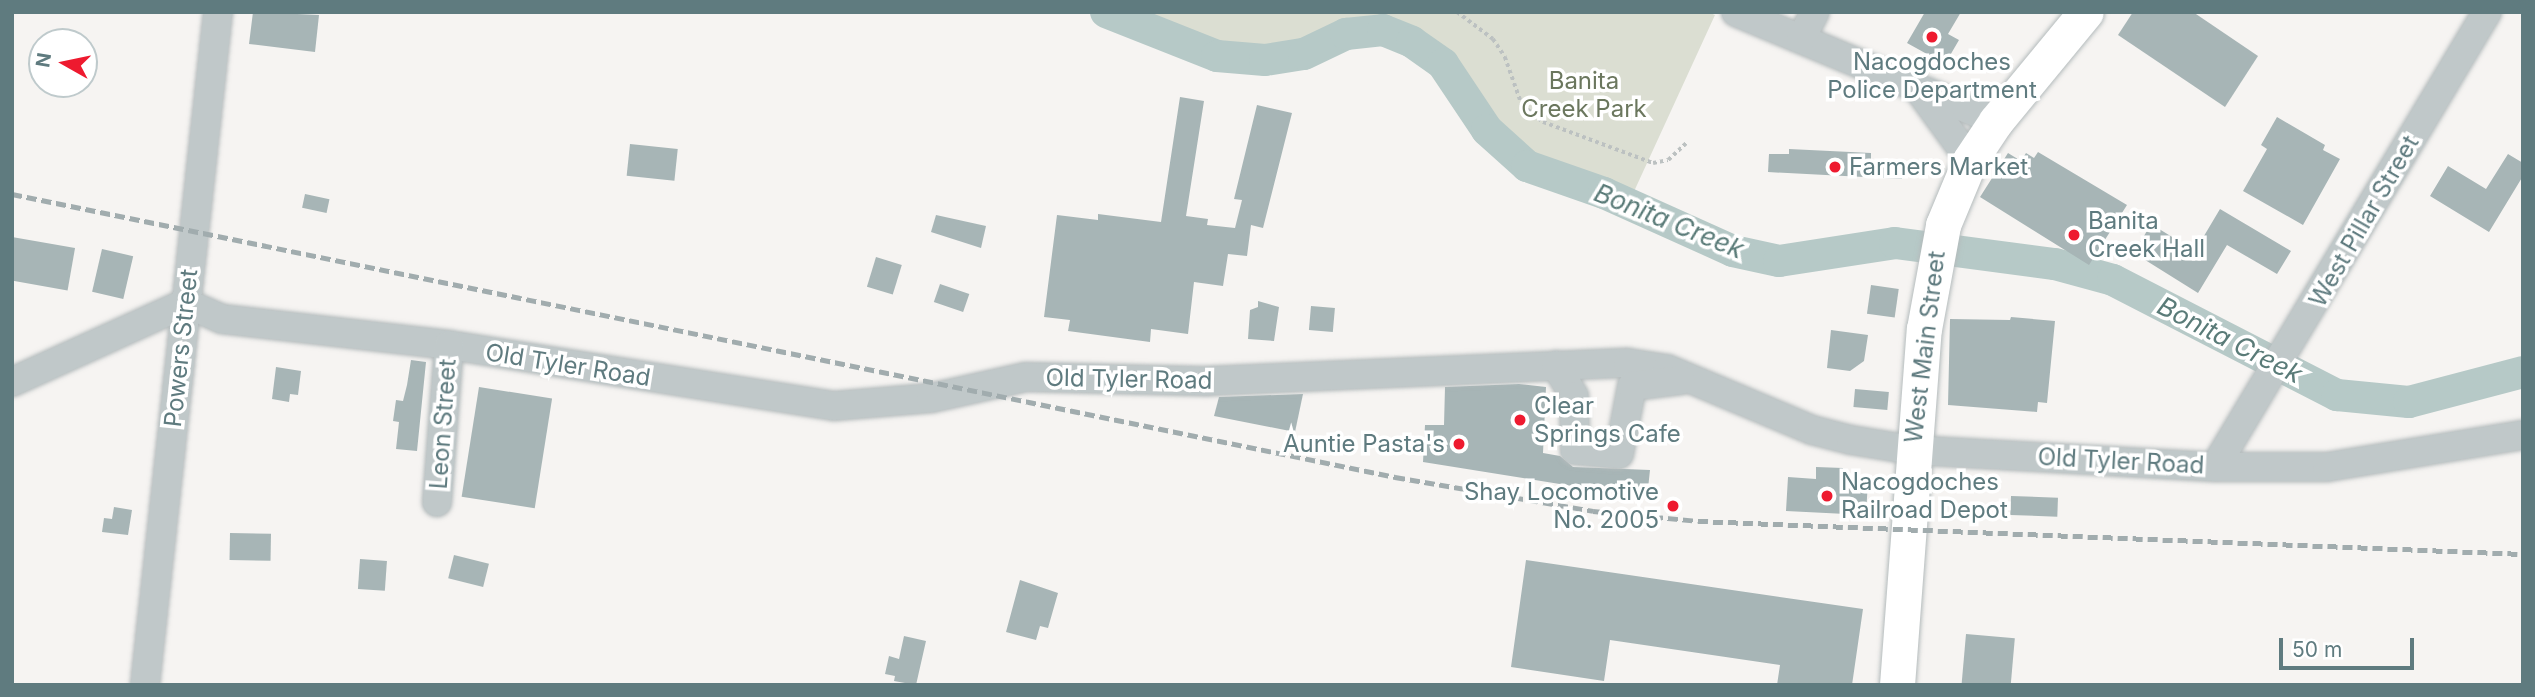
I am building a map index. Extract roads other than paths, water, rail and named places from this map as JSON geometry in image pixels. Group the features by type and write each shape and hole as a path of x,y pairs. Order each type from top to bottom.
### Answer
{"main road":[{"name":"West Main Street","path":"1897,685 1912,450 1930,280 1952,199 1970,160 1996,121 2086,12"}],"street":[{"name":"Powers Street","path":"145,685 218,12"},
{"path":"1736,12 1996,121"},
{"path":"1801,39 1815,12"},
{"name":"West Pillar Street","path":"2240,429 2487,12"},
{"path":"1917,87 1970,160"},
{"name":"Old Tyler Road","path":"186,303 222,319 449,345 809,403 861,407 931,398 1026,377 1208,381 1628,363 1693,379 1812,430 1912,450 2216,467 2240,429"},
{"path":"12,382 186,303"},
{"name":"Leon Street","path":"437,502 449,345"},
{"path":"1556,365 1574,396 1575,450 1619,454 1633,386 1693,379"},
{"path":"2216,467 2327,467 2523,435"}],"waterway":[{"name":"Bonita Creek","path":"1106,12 1217,56 1265,60 1304,54 1346,34 1383,30 1412,42 1443,64 1487,130 1527,166 1604,193 1733,251 1779,261 1895,243 2055,264 2113,280 2337,395 2409,402 2523,372"}],"railway":[{"path":"12,194 1395,477 1593,511 1698,521 2523,554"}],"place":[{"name":"Nacogdoches Police Department","path":"1932,37"},
{"name":"Farmers Market","path":"1835,167"},
{"name":"Banita Creek Hall","path":"2074,235"},
{"name":"Clear Springs Cafe","path":"1520,420"},
{"name":"Auntie Pasta's","path":"1459,444"},
{"name":"Nacogdoches Railroad Depot","path":"1827,496"},
{"name":"Shay Locomotive No. 2005","path":"1673,506"}],"park label":[{"name":"Banita Creek Park","path":"1584,95"}]}
